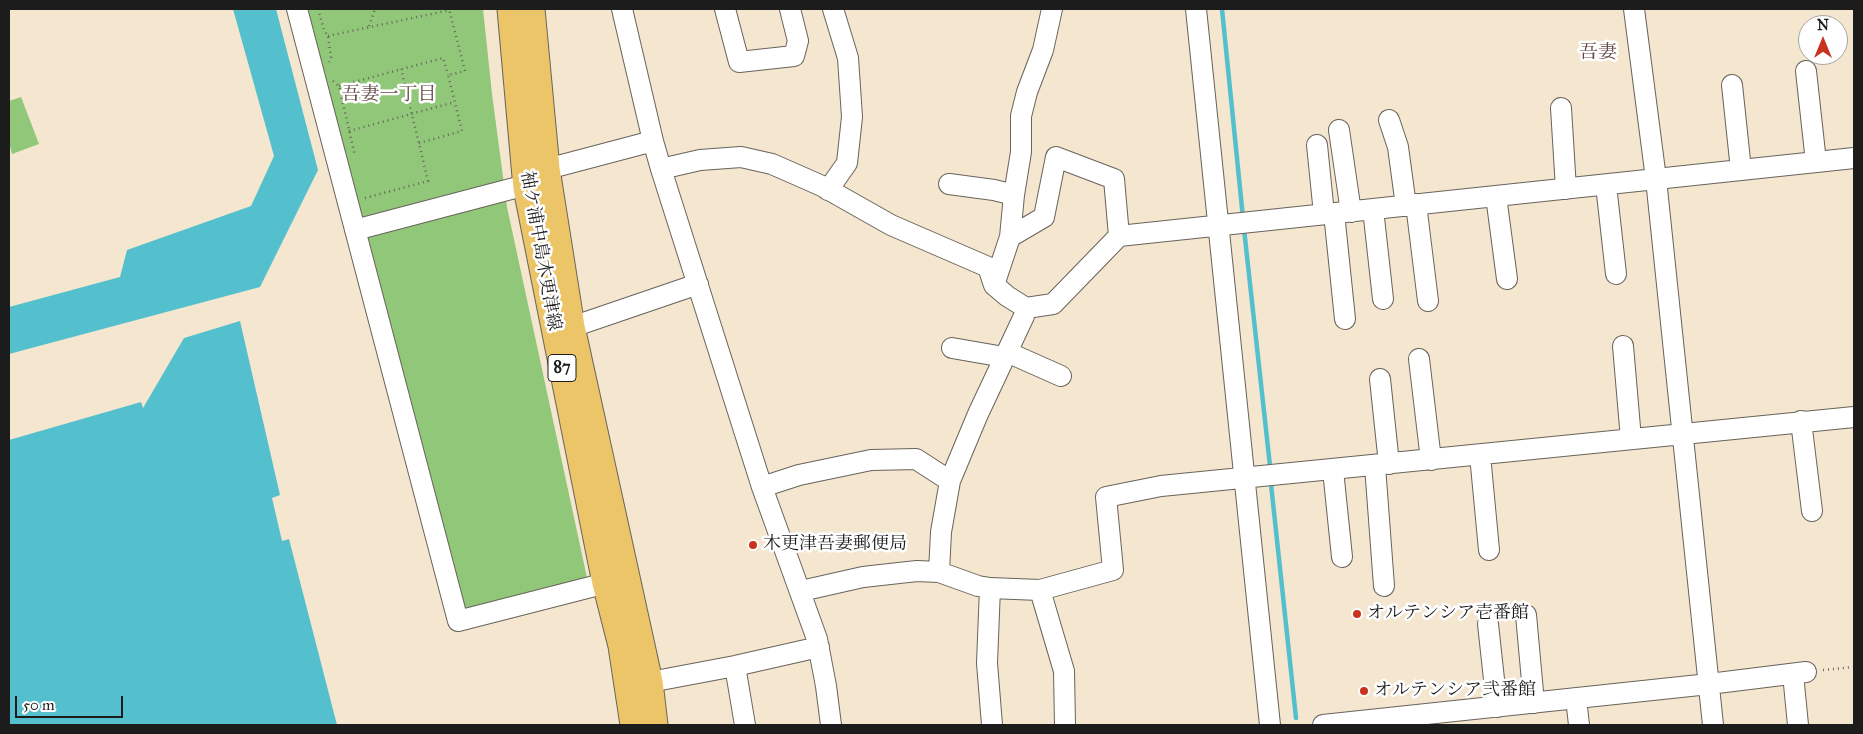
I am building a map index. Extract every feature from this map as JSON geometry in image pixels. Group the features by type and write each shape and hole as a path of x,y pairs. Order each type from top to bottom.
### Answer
{"main road":[{"name":"袖ケ浦中島木更津線","path":"510,9 526,185 616,580 650,682 655,725"},
{"name":"袖ケ浦中島木更津線","path":"532,9 547,168 572,328 616,580 621,646 633,725"}],"street":[{"path":"297,9 458,621 616,580"},
{"path":"622,9 661,169 762,487 801,591 819,647 831,725"},
{"path":"725,9 738,62 794,56 798,41 790,9"},
{"path":"828,190 847,163 852,117 848,58 833,9"},
{"path":"994,285 1010,237 1020,152 1021,116 1027,92 1043,50 1052,9"},
{"path":"1196,9 1270,725"},
{"path":"1634,9 1656,179 1713,725"},
{"path":"1806,71 1816,162"},
{"path":"1732,85 1741,170"},
{"path":"1561,108 1566,189"},
{"path":"1389,120 1398,146 1411,205 1428,301"},
{"path":"1339,130 1336,213 1345,319"},
{"path":"547,168 653,141"},
{"path":"1317,145 1336,213"},
{"path":"661,169 700,160 741,157 772,164 828,190 891,224 988,267 994,285 1026,308 1053,304 1119,236 1854,158"},
{"path":"1010,237 1044,217 1056,157 1114,179 1119,236"},
{"path":"949,184 994,190 1014,195"},
{"path":"355,230 526,185"},
{"path":"1606,185 1616,274"},
{"path":"1496,196 1507,279"},
{"path":"1372,209 1383,299"},
{"path":"572,328 698,284"},
{"path":"939,572 941,532 950,481 1026,308"},
{"path":"1623,346 1631,438"},
{"path":"952,348 1006,355 1061,376"},
{"path":"1419,359 1431,460"},
{"path":"1380,379 1384,586"},
{"path":"801,591 890,573 918,571 939,572 978,586 990,588 1040,590 1113,570 1106,497 1161,486 1854,417"},
{"path":"1801,421 1812,511"},
{"path":"1480,454 1489,550"},
{"path":"762,487 808,473 871,460 898,459 916,459 950,481"},
{"path":"1333,470 1342,557"},
{"path":"990,588 987,663 992,725"},
{"path":"1040,590 1064,671 1065,725"},
{"path":"1526,615 1534,703"},
{"path":"1488,624 1497,707"},
{"path":"650,682 735,666 819,647"},
{"path":"735,666 745,725"},
{"path":"1324,725 1800,673 1798,725"},
{"path":"1576,698 1579,725"}],"path":[{"path":"318,9 324,30 328,36 331,56 328,66"},
{"path":"369,26 375,9"},
{"path":"328,36 450,9 465,71 448,75"},
{"path":"339,86 443,58 462,131 419,143"},
{"path":"364,198 428,181 402,69"},
{"path":"330,74 333,81 339,86 356,160"},
{"path":"349,131 455,102"},
{"path":"1800,673 1854,667"}],"green space":[{"path":"298,9 483,9 507,207 589,587 458,621"},
{"path":"21,97 39,144 12,154 9,142 9,101"}],"water":[{"path":"233,9 276,9 318,170 260,287 9,354 9,307 120,277 127,250 251,206 274,156"},
{"path":"240,321 280,495 272,498 282,541 289,539 337,725 9,725 9,440 141,402 143,408 184,338"}],"waterway":[{"path":"1222,9 1243,218"},
{"path":"1244,229 1270,466"},
{"path":"1271,484 1296,718"}],"place":[{"name":"木更津吾妻郵便局","path":"753,545"},
{"name":"オルテンシア壱番館","path":"1357,614"},
{"name":"オルテンシア弐番館","path":"1364,691"}],"district":[{"name":"吾妻","path":"1598,53"},
{"name":"吾妻一丁目","path":"389,95"}]}
